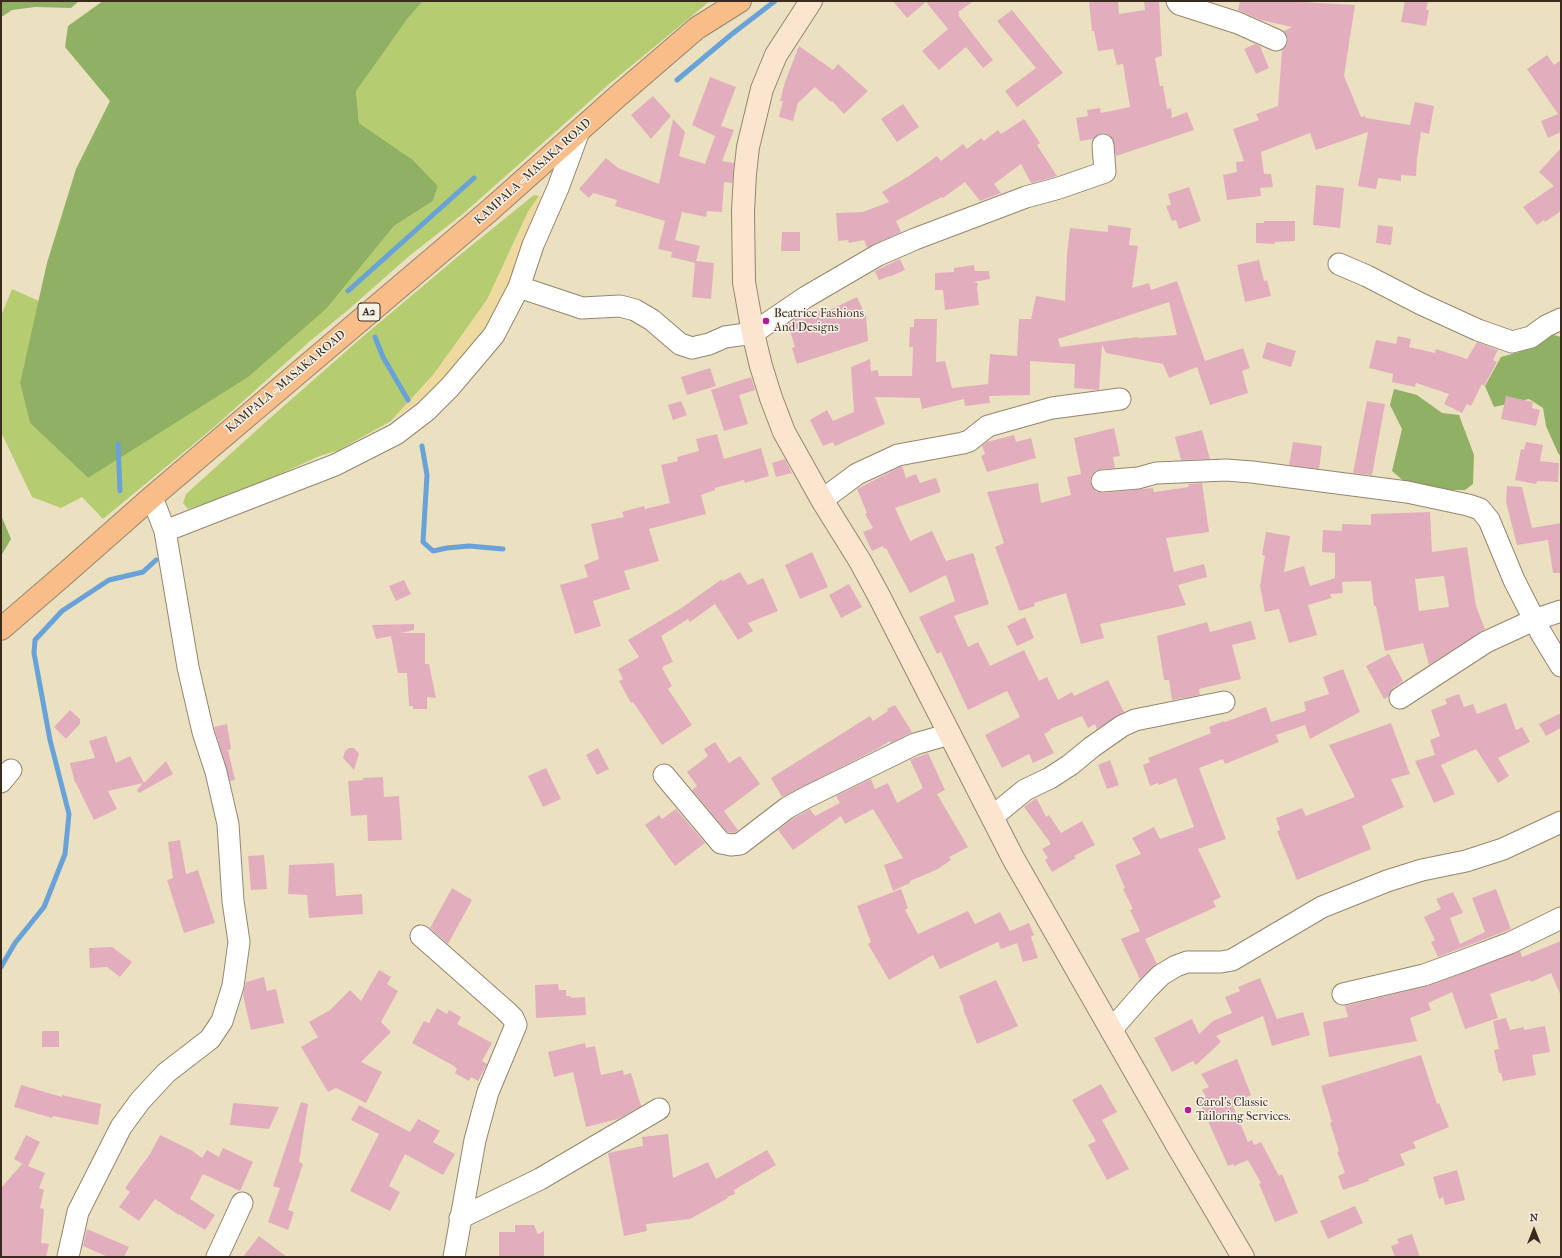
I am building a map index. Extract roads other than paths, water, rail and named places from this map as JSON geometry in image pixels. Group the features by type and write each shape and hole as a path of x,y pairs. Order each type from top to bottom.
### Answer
{"main road":[{"name":"KAMPALA - MASAKA ROAD","path":"1,628 152,497 489,211 697,28 740,1"}],"street":[{"path":"811,1 776,55 762,89 748,147 743,210 744,282 753,334 761,366 784,432 822,500 860,561 879,596 992,817 1056,934 1243,1257"},
{"path":"1177,1 1179,4 1238,23 1276,40"},
{"path":"166,531 335,465 396,434 426,411 473,362 494,335 519,287 533,246 558,188 579,131"},
{"path":"519,287 582,308 620,306 636,310 652,320 680,344 692,348 709,344 725,337 753,334 806,297 878,255 915,239 1026,197 1059,188 1105,172 1103,145"},
{"path":"1339,264 1478,330 1512,342 1531,337 1546,326 1561,319"},
{"path":"822,500 857,474 898,455 963,443 969,441 988,426 1052,408 1120,399"},
{"path":"1102,481 1138,478 1156,473 1226,470 1291,476 1407,492 1480,509 1489,520 1501,552 1534,620 1561,666"},
{"path":"68,1257 78,1212 121,1127 140,1101 166,1073 210,1039 222,1021 233,986 239,942 233,901 228,824 216,772 203,732 188,667 166,531 152,497"},
{"path":"1400,698 1486,642 1534,620 1561,611"},
{"path":"992,817 1025,790 1070,765 1092,747 1122,726 1135,720 1224,702"},
{"path":"664,775 722,843 730,845 740,844 787,808 805,798 915,744 950,734"},
{"path":"1112,1029 1161,975 1176,966 1188,962 1221,962 1232,960 1322,907 1387,881 1422,870 1466,861 1503,849 1561,822"},
{"path":"1343,994 1424,975 1510,943 1561,918"},
{"path":"421,936 506,1011 513,1018 516,1025 488,1092 475,1140 454,1257"},
{"path":"460,1218 540,1179 659,1109"},
{"path":"217,1257 242,1203"}],"waterway":[{"path":"677,80 732,34 775,1"},
{"path":"348,291 474,178"},
{"path":"375,337 383,357 408,400"},
{"path":"118,444 120,491"},
{"path":"422,446 427,475 423,542 433,551 469,546 503,549"},
{"path":"1,967 15,943 44,907 65,854 69,814 50,740 34,653 35,640 62,611 109,580 143,572 156,560"}],"place":[{"name":"Beatrice Fashions And Designs","path":"766,321"},
{"name":"Carol's Classic Tailoring Services.","path":"1188,1110"}]}
